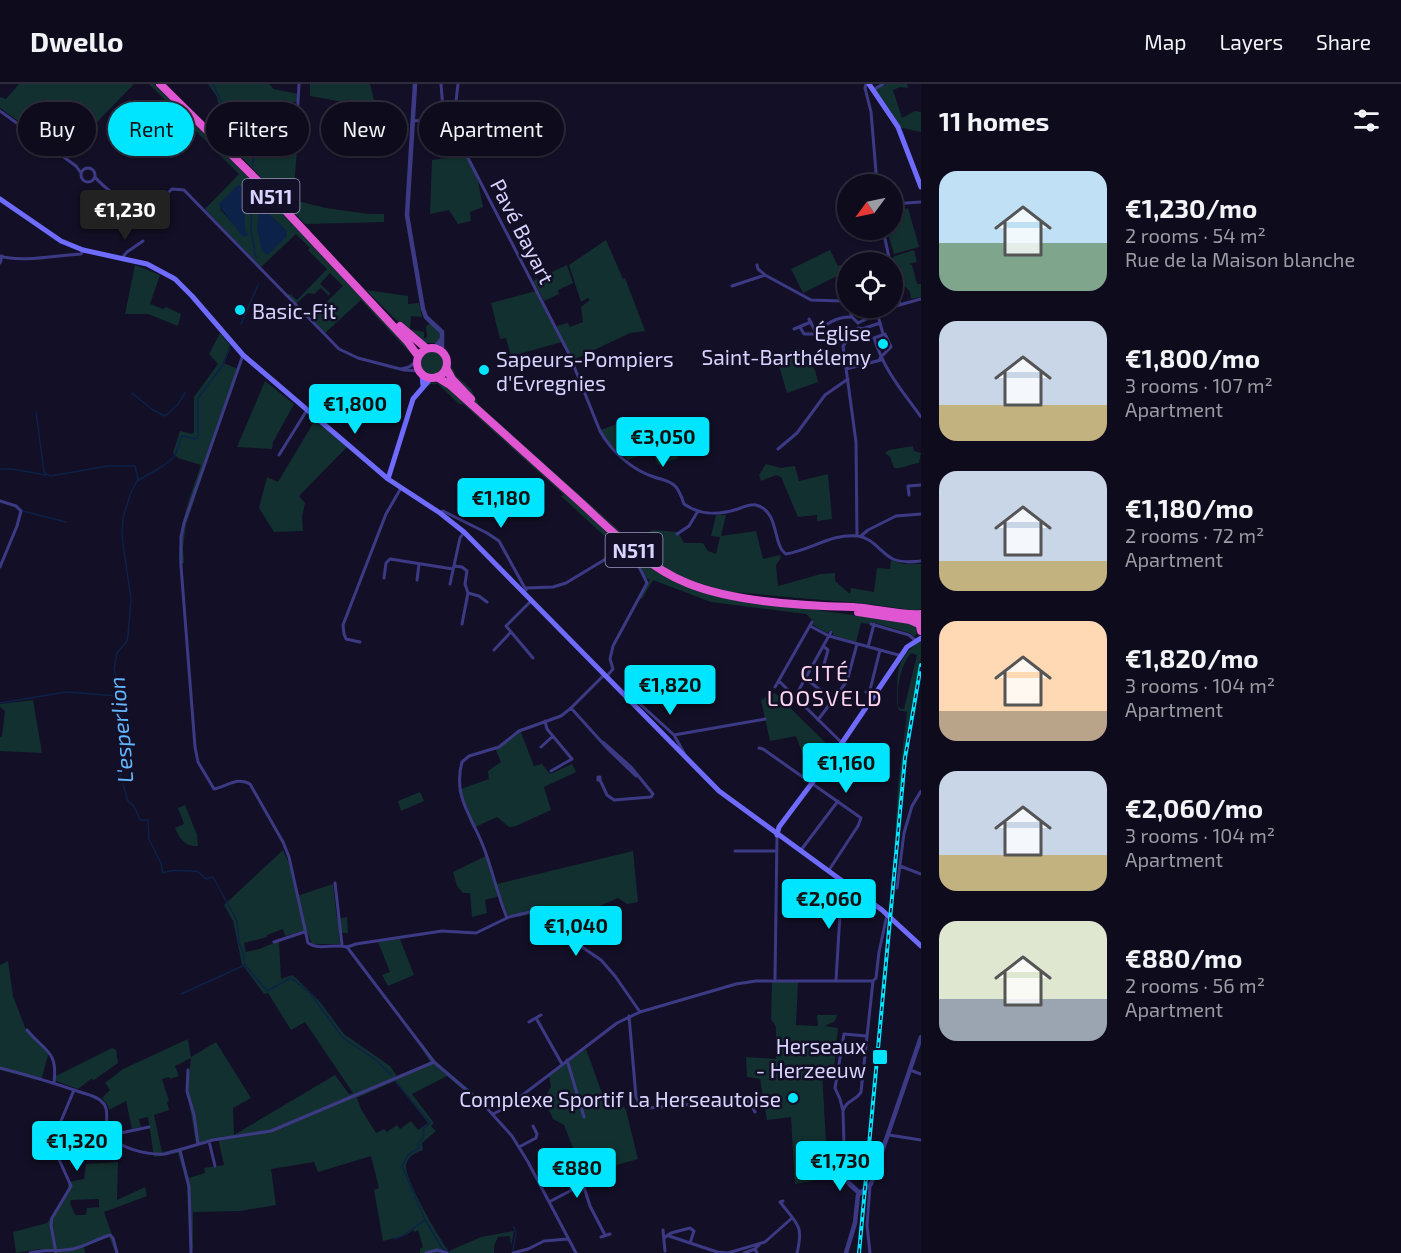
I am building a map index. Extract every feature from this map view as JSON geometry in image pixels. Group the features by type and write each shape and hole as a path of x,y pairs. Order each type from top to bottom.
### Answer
{"highway":[{"name":"N511","path":"160,84 256,179 408,341 421,373 450,385 633,549 659,569 688,584 726,595 910,620 919,634"},
{"name":"N511","path":"380,311 430,348 442,352 447,359 446,368 452,379 480,412"},
{"path":"417,359 430,348"},
{"path":"434,378 446,368"},
{"name":"N511","path":"827,608 878,609 921,614"},
{"path":"919,634 921,614"}],"main road":[{"path":"868,84 898,127 921,187"},
{"path":"0,199 51,235 83,250 147,264 175,279 243,355 388,479 440,513 464,532 526,591 531,601 719,791 888,915 921,946"},
{"path":"421,373 423,388"},
{"path":"388,479 413,399 434,378"},
{"path":"777,835 779,827 919,634"}],"street":[{"path":"298,102 299,84"},
{"path":"415,84 407,196 409,234 423,309 426,317 440,328 443,335 442,352"},
{"path":"441,84 442,102"},
{"path":"454,102 458,84"},
{"path":"868,84 865,88 871,112 876,174"},
{"path":"873,90 883,84"},
{"path":"0,111 76,166 82,171 84,181 94,179"},
{"path":"413,121 419,121"},
{"name":"Pavé Bayart","path":"467,156 569,354 592,415 607,443 636,467 653,477 670,482 679,490 684,504 698,511"},
{"path":"82,171 92,169 94,179 129,204 144,223 150,220 153,207"},
{"path":"138,214 153,207 172,189 184,190 333,344 351,356 421,373"},
{"path":"903,203 921,202"},
{"path":"129,204 152,213"},
{"path":"122,258 143,241"},
{"path":"0,263 1,256 18,259 81,254 83,250"},
{"path":"756,265 765,275 811,300 837,301"},
{"path":"732,286 765,275"},
{"path":"903,303 921,299"},
{"path":"800,327 804,334 816,333 839,318"},
{"path":"853,318 862,329 880,323"},
{"path":"859,536 856,442 843,346 858,326 871,318"},
{"path":"846,369 880,359 891,347 885,333 883,334 878,318"},
{"path":"794,329 810,320 816,333"},
{"path":"883,334 874,338 880,359 921,417"},
{"path":"430,348 442,339"},
{"path":"243,355 181,537 181,566 198,762 214,789 243,780 252,787 289,857 308,943 313,946 342,945 347,947 434,1062 497,1118 519,1147 576,1253"},
{"path":"401,369 409,367 417,359"},
{"path":"778,449 797,433 825,395 848,379"},
{"path":"279,455 307,410"},
{"path":"909,495 909,486 921,485"},
{"path":"360,642 346,639 343,625 386,514 400,488"},
{"path":"0,501 16,506 21,511 0,567"},
{"path":"677,534 689,526 698,511 722,513 756,505 764,510 772,520 781,549 786,554 838,537 859,536 867,538 891,558 899,561 921,561"},
{"path":"440,513 447,512 487,532 499,541 526,591 566,583 622,551 640,567 647,581 635,608 613,646 610,659 613,669 561,716 519,731 494,750 465,758 461,766 459,784 461,798 486,852 507,918"},
{"path":"859,536 896,516 921,514"},
{"path":"450,584 460,538 464,532"},
{"path":"384,578 386,563 390,559 462,567 467,571 465,584 468,593 462,624"},
{"path":"417,580 419,564"},
{"path":"468,593 479,596 487,602"},
{"path":"531,601 506,626 533,658"},
{"path":"775,687 811,624 857,644 902,656"},
{"path":"868,647 873,624 909,635 919,634"},
{"path":"494,650 510,633"},
{"path":"795,697 830,634"},
{"path":"818,720 847,681 857,644"},
{"path":"813,665 823,668 828,650 824,646"},
{"path":"866,692 870,690 880,650"},
{"path":"805,678 833,700"},
{"path":"779,681 842,743"},
{"path":"625,697 634,699 674,735 685,754 684,758"},
{"path":"571,708 603,742 632,767 653,794 646,798 614,800 607,795 600,780"},
{"path":"674,735 765,718"},
{"path":"545,721 547,729 572,759 551,771"},
{"path":"541,747 553,736"},
{"path":"759,748 861,819 828,871"},
{"path":"897,888 902,841 912,806 921,791"},
{"path":"801,851 838,801"},
{"path":"775,979 777,835"},
{"path":"735,851 777,851"},
{"path":"900,866 921,874"},
{"path":"836,980 842,881"},
{"path":"335,883 342,945"},
{"path":"347,947 441,932 476,933 507,918 534,911 539,912 568,928 583,949 598,958 608,968 640,1012"},
{"path":"840,1099 849,1101 856,1099 861,1092 873,981 876,978 879,952 888,915"},
{"path":"575,937 575,931 580,925"},
{"path":"274,942 304,932"},
{"path":"493,1114 504,1109 617,1023 640,1012 736,984 775,979 873,981"},
{"path":"529,1022 541,1015"},
{"path":"629,1016 636,1097 640,1106 648,1108 742,1100 750,1102 755,1112"},
{"path":"536,1018 562,1064"},
{"path":"27,1030 51,1053 55,1068 54,1083"},
{"path":"861,1194 849,1185 845,1176 843,1111 835,1089 843,1035 846,1033 866,1036"},
{"path":"870,1253 867,1225 870,1185 921,1037"},
{"path":"567,1060 584,1117"},
{"path":"0,1068 54,1083 102,1102 107,1111 107,1129 111,1135 144,1154 165,1154 209,1141 271,1131 434,1062"},
{"path":"188,1070 187,1091 194,1115 198,1144"},
{"path":"910,1070 921,1074"},
{"path":"56,1252 51,1225 52,1218 71,1186 54,1152 53,1140 74,1090"},
{"path":"843,1111 849,1101"},
{"path":"497,1118 504,1109"},
{"path":"519,1147 536,1138 534,1126"},
{"path":"111,1135 149,1127"},
{"path":"887,1135 921,1140"},
{"path":"209,1141 215,1166"},
{"path":"180,1150 189,1187 191,1253"},
{"path":"845,1176 861,1194"},
{"path":"549,1202 583,1184 598,1179"},
{"path":"583,1184 590,1206 605,1235"},
{"path":"846,1253 861,1194 870,1185"},
{"path":"783,1201 780,1202 801,1233 797,1253"},
{"path":"744,1253 755,1249 792,1218"},
{"path":"664,1238 671,1233 692,1228 694,1233 690,1243"},
{"path":"663,1230 664,1251"},
{"path":"30,1253 40,1250 56,1252 87,1245 110,1235 117,1253"},
{"path":"669,1236 717,1252 728,1253 755,1249"},
{"path":"513,1253 544,1241 568,1239"},
{"path":"426,1253 438,1250 447,1253"}],"green space":[{"path":"19,84 134,84 117,102 108,102 108,111 96,123 96,102 18,102 18,121 0,108 0,97 6,99"},
{"path":"149,84 154,84 172,102 167,102"},
{"path":"208,84 269,84 274,89 298,94 297,102 218,102"},
{"path":"310,84 370,84 374,102 343,102 310,96"},
{"path":"886,84 907,84 908,88 900,87 893,90 902,118 915,111 921,112 921,132 898,127 873,90"},
{"path":"194,124 206,135 206,141 194,129"},
{"path":"221,156 227,156 407,346 413,356 361,300 325,333 310,318 343,286 330,273 320,284 330,293 329,296 321,288 314,294 308,293 296,304 288,295 293,293 292,296 297,300 327,269 296,234 261,267 205,209 239,174","holes":["245,188 245,230 242,234 220,209"]},
{"path":"241,156 297,156 293,200 326,208 384,214 384,222 305,224"},
{"path":"467,156 477,176 483,207 470,212 471,221 458,224 449,210 430,214 432,160"},
{"path":"908,208 919,247 893,252 890,240 903,240 903,209"},
{"path":"606,240 623,279 625,278 645,331 630,333 573,360 556,326 568,323 570,327 583,322 581,307 590,300 588,298 581,302 569,265"},
{"path":"830,250 837,264 837,276 803,293 791,269"},
{"path":"914,250 917,262 909,264 912,265 917,284 921,284 921,297 911,299 910,292 904,285 903,253"},
{"path":"135,265 160,275 150,304 163,309 166,307 181,314 178,326 148,314 125,314"},
{"path":"567,265 573,283 558,290 559,294 544,301 533,281"},
{"path":"366,290 408,296 408,304 419,303 422,317 411,316 410,329 424,332 424,339 427,337 426,326 430,323 441,332 441,338 435,343 424,343 395,319"},
{"path":"536,291 562,342 511,356 506,338 500,339 491,303"},
{"path":"220,333 230,345 223,363 238,369 186,525 183,547 184,563 179,563 182,525 201,465 178,458 173,453 180,431 192,434 194,432 194,397 218,364 209,354"},
{"path":"801,348 815,370 818,382 787,393 776,355"},
{"path":"432,350 441,354 445,363 441,372 432,376 423,372 419,363 423,354"},
{"path":"451,365 456,376 471,389 479,405 631,541 653,530 678,532 684,543 703,543 708,551 716,554 720,537 711,536 716,515 726,515 721,536 756,531 763,559 780,555 781,558 776,565 778,586 821,574 835,573 835,581 850,594 851,588 874,592 877,568 890,569 889,579 891,560 904,564 921,564 921,609 917,611 869,604 731,592 690,581 666,569 647,557 476,404 471,393 452,373"},
{"path":"265,381 294,404 273,442 272,449 237,447"},
{"path":"430,382 443,384 632,554 671,579 691,588 732,599 913,624 917,629 915,637 910,633 872,622 871,624 861,623 856,642 833,635 831,630 827,633 813,625 814,622 806,614 711,602 653,580 642,599 640,598 650,579 647,579 634,559 622,550 616,552 611,542 561,496 564,495 463,404 459,404 438,384 431,384 425,388"},
{"path":"632,419 639,435 664,426 675,445 678,458 658,465 652,451 628,460 611,446 600,430"},
{"path":"315,420 347,447 299,496 305,503 302,517 303,531 274,532 259,508 267,477 278,482"},
{"path":"913,446 914,451 921,453 919,463 894,468 890,457 885,453 889,450"},
{"path":"766,464 781,468 795,466 799,481 828,474 832,519 817,521 817,515 798,517 781,477 776,475 761,481 759,475"},
{"path":"921,640 921,659 906,735 894,853 898,787 907,712 899,710 897,704 898,675 902,661 912,647","holes":["911,653 917,655 904,709 901,709 898,706 901,671"]},
{"path":"775,693 833,750 824,759 814,752 806,763 796,736 770,741 761,700"},
{"path":"33,700 42,753 0,751 5,711 0,704"},
{"path":"520,730 534,766 542,764 550,774 572,764 576,772 544,787 551,810 516,826 509,827 497,817 473,828 458,790 489,779 488,771 501,762 495,748"},
{"path":"420,792 424,801 401,811 398,801"},
{"path":"185,805 197,835 198,846 184,842 175,828 184,824 178,808"},
{"path":"283,850 289,863 297,896 333,884 337,919 347,917 348,933 339,933 340,944 312,944 306,930 285,936 283,929 267,937 244,943 246,952 279,941 281,979 292,975 296,978 320,1002 344,1034 390,1066 397,1076 430,1062 418,1043 421,1042 438,1064 474,1093 471,1097 447,1076 412,1094 434,1123 431,1126 436,1131 422,1143 423,1150 408,1159 407,1172 423,1208 448,1250 444,1250 445,1253 420,1253 423,1247 418,1230 383,1241 374,1190 379,1188 371,1156 318,1172 314,1162 271,1169 276,1205 240,1211 193,1212 193,1249 190,1249 187,1185 178,1153 154,1157 148,1117 139,1119 141,1127 132,1129 126,1101 109,1110 102,1098 110,1090 105,1083 123,1069 188,1039 191,1057 216,1042 251,1098 233,1108 234,1135 335,1075 349,1094 353,1093 305,1022 291,1030 268,993 264,994 242,964 233,921 224,905","holes":["191,1058 187,1090 196,1143 218,1138 224,1165 204,1168 205,1173 189,1178 180,1148 162,1152 154,1115 169,1110 167,1102 169,1101 162,1079 179,1076 175,1066","395,1081 428,1123 418,1130 411,1121 400,1129 397,1125 387,1132 384,1129 376,1133 357,1098"]},
{"path":"633,851 638,902 627,904 618,898 577,919 561,910 554,922 535,913 518,917 517,914 508,916 500,896 485,900 487,913 472,917 470,893 463,893 457,886 453,872 488,855 497,884"},
{"path":"400,939 414,975 388,986 382,975 390,972 378,942"},
{"path":"8,961 13,996 26,1030 49,1052 41,1081 0,1070 0,965"},
{"name":"Complexe Sportif La Herseautoise","path":"772,981 798,982 796,1025 818,1026 817,1015 837,1015 835,1021 825,1026 838,1028 834,1069 822,1071 828,1178 795,1184 791,1117 767,1120 760,1079 747,1077 746,1057 776,1059 776,1027 771,1019"},
{"path":"112,1048 116,1050 118,1063 94,1080 91,1079 78,1089 56,1081 56,1076"},
{"path":"586,1049 608,1110 624,1107 626,1110 638,1159 582,1175 564,1125 553,1119 544,1099 551,1087 549,1076"},
{"path":"118,1162 117,1200 145,1187 147,1196 104,1212 117,1249 114,1249 109,1237 84,1247 85,1253 57,1253 39,1249 16,1253 13,1232 47,1223 68,1190 68,1182 84,1179 86,1164","holes":["99,1199 99,1207 87,1208 86,1215 75,1215 70,1203 71,1200"]},
{"path":"514,1231 511,1246 510,1236 498,1237 494,1253 450,1253 449,1251 481,1237"}],"water":[{"path":"238,185 245,188 245,230 249,235 243,237 219,206"},
{"path":"259,211 267,212 287,231 287,236 269,254 262,252 257,228"}],"waterway":[{"name":"L'esperlion","path":"213,84 223,105 239,108 244,137 254,150 253,166"},
{"name":"L'esperlion","path":"252,188 251,230 256,258"},
{"name":"L'esperlion","path":"241,324 258,285"},
{"name":"L'esperlion","path":"230,348 223,365 198,398 198,437 195,439 182,436 175,456 137,481 123,518 122,536 131,599 127,641 117,653 114,670 116,674 114,685 123,713 121,736 124,752 120,774 128,801 134,806 140,820 148,820 149,839 161,863 163,873 176,870 197,871 206,879 213,877 237,921 239,943 245,965 267,991 291,978 310,993 343,1038 376,1060 392,1076"},
{"path":"132,393 153,410 165,416 178,404 185,393"},
{"path":"36,412 44,472 50,476 108,466 135,466 138,479"},
{"path":"0,469 46,475"},
{"path":"23,511 66,522"},
{"path":"0,703 66,692 117,696"},
{"path":"181,994 245,965"},
{"name":"L'esperlion","path":"394,1239 425,1220 402,1166 409,1154 419,1148 418,1143 423,1138 424,1128 430,1123 396,1082"},
{"path":"426,1221 442,1248 450,1253"},
{"path":"513,1250 516,1233 514,1227"}],"railway":[{"path":"859,1253 905,758 921,665"}],"place":[{"name":"Basic-Fit","path":"240,310"},
{"name":"Église Saint-Barthélemy","path":"883,344"},
{"name":"Sapeurs-Pompiers d'Evregnies","path":"484,370"},
{"name":"Herseaux - Herzeeuw","path":"880,1057"},
{"name":"Complexe Sportif La Herseautoise","path":"793,1098"}],"district":[{"name":"CITÉ LOOSVELD","path":"825,684"}]}
